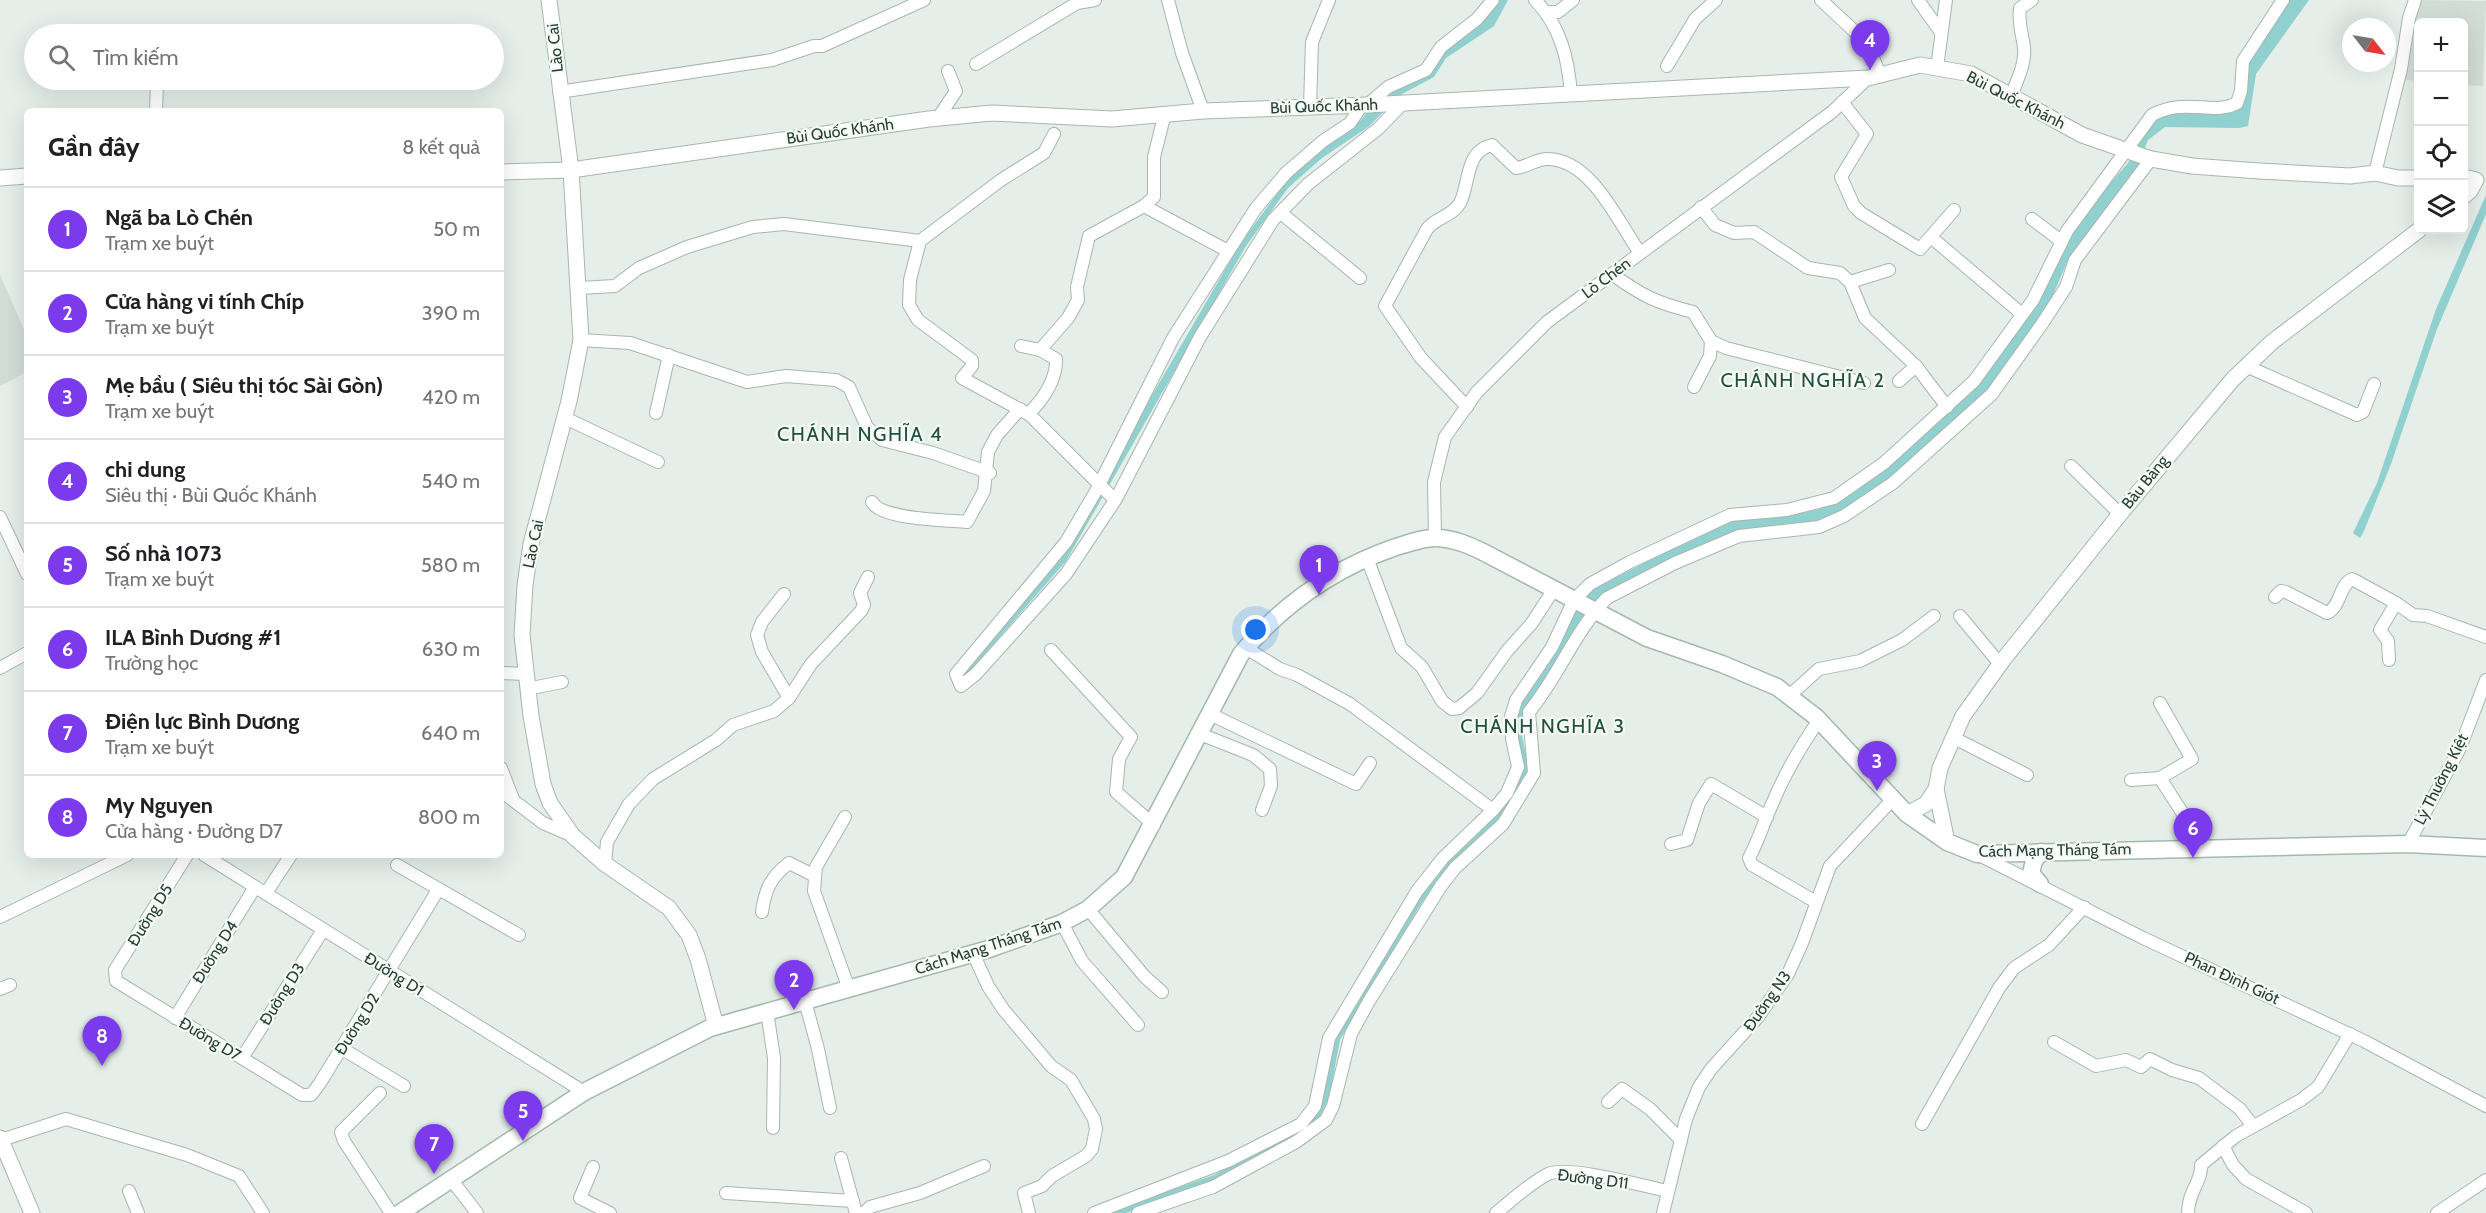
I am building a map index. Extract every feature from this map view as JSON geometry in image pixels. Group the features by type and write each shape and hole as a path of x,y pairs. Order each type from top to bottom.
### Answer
{"main road":[{"name":"Cách Mạng Tháng Tám","path":"400,1213 584,1092 716,1026 973,953 1062,923 1088,909 1124,877 1154,825 1209,714 1246,648 1281,611 1328,578 1367,558 1405,544 1435,537 1460,541 1647,638 1763,680 1789,696 1819,720 1907,814 1947,842 1977,854 2408,844 2486,848"},
{"path":"2040,884 2031,873 2034,861 2041,852"}],"street":[{"name":"Lào Cai","path":"549,0 554,27 559,92 571,170 581,340 565,418 530,555 523,610 526,682 543,784 550,802 573,836 605,864 669,908 688,935 698,959 716,1026"},
{"path":"559,92 772,60 814,46 822,46 924,0"},
{"path":"976,64 1077,3 1095,0"},
{"path":"1168,0 1182,54 1203,111"},
{"path":"1311,107 1312,42 1329,0"},
{"path":"1400,103 1368,137 1308,184 1273,220 1200,336 1116,499 1066,574 976,674 961,686 956,674 1066,542 1100,484 1173,338 1256,208 1286,172 1323,141 1350,123 1364,105 1389,87 1426,70 1441,47 1477,19 1493,0"},
{"path":"1535,0 1546,12 1568,60 1571,94"},
{"path":"1546,12 1558,12 1573,0"},
{"path":"1667,66 1695,19 1716,0"},
{"path":"1821,0 1867,43 1874,77"},
{"path":"1918,0 1941,31"},
{"path":"1937,68 1946,0"},
{"path":"2012,94 2023,65 2024,48 2018,20 2020,8 2032,0"},
{"path":"1094,1213 1234,1157 1301,1124 1315,1106 1329,1038 1349,1001 1417,891 1443,858 1493,810 1507,793 1518,767 1512,739 1511,717 1516,700 1552,646 1576,601 1590,584 1630,562 1730,515 1780,511 1834,498 1884,463 1974,381 2033,300 2061,241 2152,115 2162,109 2193,105 2226,107 2237,103 2241,91 2243,61 2283,0"},
{"path":"2375,173 2392,111 2415,0"},
{"name":"Bùi Quốc Khánh","path":"504,172 571,170 938,118 992,113 1112,119 1165,113 1364,105 1874,77 1920,65 1971,74 2012,94 2082,135 2150,159"},
{"path":"938,118 956,91 948,71"},
{"name":"Lò Chén","path":"1435,537 1434,482 1445,437 1477,392 1547,322 1874,77"},
{"path":"156,108 157,90"},
{"path":"1842,102 1868,134 1841,177 1854,206 1915,249 1924,247 1954,210"},
{"path":"1040,350 1068,318 1078,300 1077,287 1089,236 1144,206 1154,197 1154,157 1165,113"},
{"path":"1054,134 1044,153 1001,180 920,241 910,280 908,300 911,310 933,333 972,360 972,366 962,378 1024,411 1112,497"},
{"path":"1467,407 1421,358 1384,306 1427,229 1435,219 1452,213 1460,203 1473,158 1483,149 1492,145 1516,168 1546,158 1564,163 1582,174 1611,205 1619,224 1640,253"},
{"path":"1138,1213 1214,1186 1296,1142 1326,1120 1334,1106 1351,1034 1441,886 1455,868 1503,824 1533,776 1535,765 1529,712 1553,680 1594,610 1606,598 1701,551 1739,536 1819,527 1844,516 1893,483 1992,394 2043,324 2066,287 2075,260 2150,159 2192,166 2259,171 2350,176 2375,173 2398,178 2414,178"},
{"path":"0,178 24,176"},
{"path":"2468,192 2475,178"},
{"path":"1144,206 1228,251"},
{"path":"1701,207 1715,225 1734,232 1754,232 1808,268 1840,273 1850,282 1865,318 1916,366 1947,407"},
{"path":"1281,213 1360,278"},
{"path":"2032,219 2061,241"},
{"path":"579,288 615,286 639,268 687,248 753,226 784,224 920,241"},
{"name":"Bàu Bàng","path":"1936,789 1940,768 1963,716 2000,664 2181,439 2246,366 2272,342 2415,234"},
{"path":"1932,238 2022,314"},
{"path":"1850,282 1889,270"},
{"path":"1612,274 1639,294 1659,304 1693,312 1711,341 1725,348 1864,382"},
{"path":"581,340 630,342 747,382 786,376 836,380 849,387 867,427 882,440 933,453 988,472"},
{"path":"1694,387 1710,356 1711,341"},
{"path":"872,502 879,509 905,516 967,522 980,501 988,472 988,452 997,435 1024,411 1042,401 1056,368 1056,360 1040,350 1021,346"},
{"path":"656,413 669,355"},
{"path":"1899,381 1916,366"},
{"path":"2246,366 2357,415 2363,412 2374,384"},
{"path":"565,418 657,462"},
{"path":"2071,466 2120,514"},
{"path":"1780,511 1784,531"},
{"path":"0,517 22,551"},
{"path":"1367,558 1401,648 1422,667 1442,701 1452,709 1459,708 1477,693 1507,651 1532,623 1554,589"},
{"path":"605,864 608,842 629,804 653,779 716,740 733,725 774,711 789,698 811,664 861,611 864,605 860,593 868,577"},
{"path":"2275,597 2278,593 2286,592 2321,610 2330,612 2346,583 2352,579 2413,615 2427,616 2486,637"},
{"path":"784,594 762,622 757,635 762,652 789,698"},
{"path":"2389,660 2388,641 2380,630 2396,603"},
{"path":"1789,696 1805,679 1819,669 1860,661 1902,640 1934,616"},
{"path":"1960,616 2000,664"},
{"path":"1246,648 1280,669 1297,675 1350,704 1493,810"},
{"path":"1051,650 1131,737 1119,759 1116,792 1154,825"},
{"path":"0,668 24,655"},
{"path":"504,674 526,682 562,682"},
{"name":"Lý Thường Kiệt","path":"2408,844 2460,748 2486,680"},
{"path":"2131,780 2160,778 2192,759 2160,703"},
{"path":"1209,714 1356,784 1370,763"},
{"path":"1816,902 1749,862 1767,817 1800,748 1819,720"},
{"path":"1200,734 1245,751 1270,769 1270,786 1262,810"},
{"path":"1954,738 2027,775"},
{"path":"1518,767 1533,776"},
{"path":"504,776 513,800"},
{"path":"2160,778 2205,848"},
{"path":"1671,844 1687,840 1699,803 1712,784 1767,817"},
{"path":"1907,814 1926,804 1936,789"},
{"path":"1936,789 1947,842"},
{"path":"504,793 543,823 573,836"},
{"name":"Đường N3","path":"1663,1213 1681,1140 1700,1087 1711,1069 1758,1017 1788,974 1802,943 1830,866 1893,799"},
{"path":"845,817 816,867 814,891 849,989"},
{"name":"Phan Đình Giót","path":"1977,854 2144,938 2350,1034 2486,1106"},
{"path":"0,916 121,858"},
{"name":"Đường D5","path":"115,976 116,970 186,858"},
{"name":"Đường D1","path":"209,858 584,1092"},
{"name":"Đường D4","path":"175,1018 261,890 288,858"},
{"path":"762,912 765,890 775,873 789,863 815,876"},
{"path":"397,865 519,935"},
{"name":"Đường D2","path":"310,1095 389,972 438,890"},
{"path":"1922,1124 1999,988 2014,968 2049,945 2084,907"},
{"path":"1088,909 1145,977 1162,992"},
{"path":"1062,923 1082,961 1138,1025"},
{"name":"Đường D3","path":"242,1058 323,930"},
{"path":"973,953 987,986 1003,1009 1051,1066 1071,1080 1094,1119 1096,1129 1092,1149 1086,1156 1052,1176 1042,1186 1024,1193 1029,1213"},
{"name":"Đường D7","path":"115,976 116,981 125,988 302,1095 310,1095"},
{"path":"805,1001 830,1108"},
{"path":"767,1011 774,1058 773,1128"},
{"path":"2188,1213 2189,1195 2201,1173 2201,1165 2223,1146 2253,1126 2301,1100 2318,1087 2350,1034"},
{"path":"2054,1042 2096,1066 2126,1060 2140,1067 2150,1059 2155,1059 2172,1070 2199,1078 2240,1109 2253,1126"},
{"path":"341,1048 404,1086"},
{"path":"1324,1060 1344,1064"},
{"path":"1608,1102 1622,1089 1650,1109 1681,1140"},
{"path":"380,1093 341,1132 344,1141 391,1213"},
{"path":"32,1213 1,1139 66,1119 187,1155 238,1176 263,1213"},
{"path":"2223,1146 2233,1165 2246,1179 2306,1213"},
{"path":"1234,1157 1241,1171"},
{"path":"726,1194 854,1207 841,1158"},
{"path":"864,1213 870,1207 920,1193 984,1166"},
{"path":"593,1167 580,1198 610,1213"},
{"name":"Đường D11","path":"1496,1213 1549,1173 1560,1172 1616,1180 1667,1191"},
{"path":"452,1179 477,1213"},
{"path":"2437,1213 2486,1180"},
{"path":"129,1191 138,1213"}],"shaded area":[{"path":"2416,0 2486,1 2483,86 2468,85 2468,18 2414,18 2414,81 2402,80"},
{"path":"0,275 24,329 24,374 0,386"}],"water":[{"path":"1498,0 1508,0 1494,26 1446,58 1434,77 1402,94 1368,127 1322,158 1288,188 1246,246 1066,561 962,680 961,676 1054,564 1240,244 1296,168 1361,120 1383,92 1406,82"},
{"path":"2287,0 2309,0 2256,74 2248,126 2239,128 2165,127 2148,140 2136,170 2067,262 2050,302 1987,392 1890,479 1837,518 1794,529 1727,536 1599,601 1522,718 1521,731 1529,769 1524,785 1494,829 1439,878 1419,907 1340,1040 1329,1098 1316,1124 1217,1183 1126,1213 1106,1213 1214,1175 1308,1120 1332,1037 1412,903 1517,781 1514,715 1552,657 1568,622 1587,593 1720,523 1817,510 1840,501 1877,476 1945,415 2092,204 2128,163 2145,126 2158,113 2208,114 2239,105 2245,70 2252,51"},
{"path":"2486,195 2486,214 2437,329 2391,464 2360,538 2353,533 2377,483 2436,309"}],"place":[{"name":"chi dung","path":"1870,70"},
{"name":"Ngã ba Lò Chén","path":"1319,595"},
{"name":"Mẹ bầu ( Siêu thị tóc Sài Gòn)","path":"1877,791"},
{"name":"ILA Bình Dương #1","path":"2193,858"},
{"name":"Cửa hàng vi tính Chíp","path":"794,1010"},
{"name":"My Nguyen","path":"102,1066"},
{"name":"Số nhà 1073","path":"523,1141"},
{"name":"Điện lực Bình Dương","path":"434,1174"}],"district":[{"name":"CHÁNH NGHĨA 2","path":"1803,380"},
{"name":"CHÁNH NGHĨA 4","path":"860,434"},
{"name":"CHÁNH NGHĨA 3","path":"1543,726"}]}
